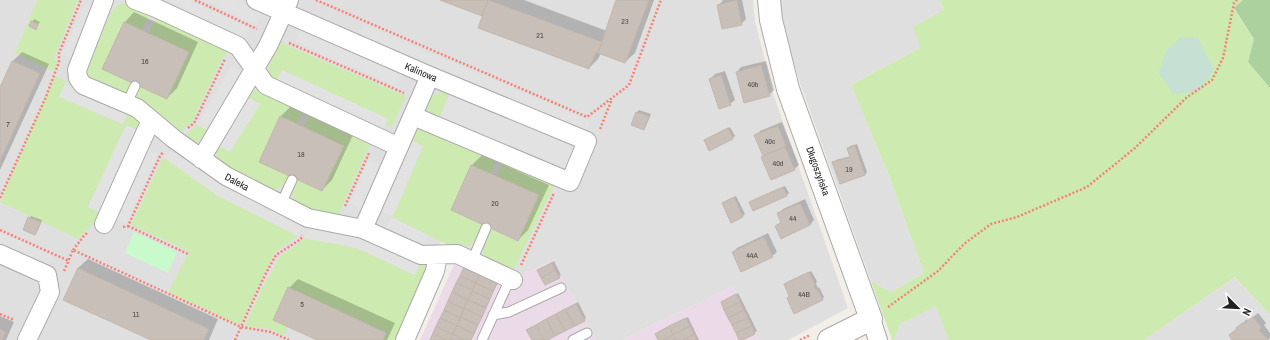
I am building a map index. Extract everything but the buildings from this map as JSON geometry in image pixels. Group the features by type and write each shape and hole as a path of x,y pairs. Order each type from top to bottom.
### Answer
{"street":[{"name":"Daleka","path":"104,0 77,70 78,78 84,85 137,108 174,139 226,176 308,218 363,228 421,256 457,254 512,280"},
{"path":"135,0 156,8 238,46 266,85 399,147"},
{"name":"Kalinowa","path":"256,0 286,6 430,76 587,141"},
{"name":"Długoszyńska","path":"768,0 771,20 788,89 878,340"},
{"path":"201,159 255,70 273,36 286,6"},
{"path":"363,228 430,76"},
{"path":"413,116 570,182 587,141"},
{"path":"104,224 151,120"},
{"path":"0,254 47,274 50,292 27,340"},
{"path":"405,340 435,271 438,255"},
{"path":"829,340 871,318"}],"lane":[{"path":"127,103 135,86"},
{"path":"281,204 292,180"},
{"path":"472,261 486,228"},
{"path":"482,340 493,315 512,280"},
{"path":"493,315 509,312 561,288"},
{"path":"573,340 587,333"}],"path":[{"path":"0,198 45,99 59,62 59,53 81,0"},
{"path":"195,0 273,36 409,95"},
{"path":"316,0 587,116 629,86 661,0"},
{"path":"871,318 900,300 938,271 964,244 990,224 1017,216 1087,187 1135,148 1186,98 1212,80 1223,58 1234,3 1237,0"},
{"path":"128,226 160,156 174,139 194,123 223,61 238,46"},
{"path":"587,141 598,133 612,98"},
{"path":"338,223 376,136"},
{"path":"512,280 560,178"},
{"path":"235,340 265,275 276,255 301,239 307,225 308,218"},
{"path":"62,275 73,250 98,222 110,228 128,226 188,254"},
{"path":"0,230 69,261"},
{"path":"73,250 241,327 271,332 289,340"},
{"path":"0,314 14,320"}],"shaded area":[{"path":"0,0 753,0 755,21 774,96 848,308 788,340 759,340 733,286 622,340 596,340 553,260 522,275 443,238 395,340 0,340"},
{"path":"156,0 189,0 249,28 243,40"},
{"path":"203,0 236,0 262,12 257,25"},
{"path":"777,0 940,0 944,10 920,48 851,85 889,176 924,273 891,292 871,281 800,83 779,17"},
{"path":"99,5 74,60 62,54 84,7"},
{"path":"364,25 590,121 585,133 359,36"},
{"path":"301,29 401,73 396,86 296,42"},
{"path":"231,66 244,72 209,131 197,125"},
{"path":"282,70 388,119 382,132 276,83"},
{"path":"65,84 128,112 123,124 59,96"},
{"path":"450,93 575,146 564,172 439,119"},
{"path":"246,97 260,104 230,152 218,146"},
{"path":"126,125 139,131 101,213 88,207"},
{"path":"411,140 423,146 393,216 380,210"},
{"path":"175,147 304,224 298,236 218,196 163,157"},
{"path":"145,149 158,155 126,224 113,219"},
{"path":"369,159 382,165 362,209 350,204"},
{"path":"391,217 428,235 422,248 385,230"},
{"path":"310,227 360,235 420,263 415,275 357,248 304,238"},
{"path":"0,231 52,255 45,269 0,248"},
{"path":"456,260 515,289 522,275 553,260 596,340 420,340"},
{"path":"1235,277 1270,315 1270,340 1144,340"},
{"path":"733,286 759,340 622,340"},
{"path":"936,305 948,340 894,340 900,324"}],"green space":[{"path":"37,0 78,0 53,60 58,61 53,71 15,53"},
{"path":"940,0 1243,0 1234,9 1254,39 1248,62 1270,88 1270,315 1235,277 1144,340 948,340 936,306 900,324 894,340 892,340 871,281 891,292 924,273 889,176 851,85 920,48 913,27 944,10"},
{"path":"1243,0 1270,0 1270,88 1248,62 1254,39 1234,8"},
{"path":"123,3 127,3 150,13 142,31 123,22 102,69 132,83 126,92 123,93 95,82 90,78 86,68 112,11 115,7"},
{"path":"157,16 230,50 221,60 192,122 179,133 137,99 137,92 140,86 167,99 189,52 148,34"},
{"path":"1181,37 1198,37 1214,71 1197,92 1173,94 1159,73 1165,52"},
{"path":"279,42 406,96 394,123 391,126 385,126 388,119 282,70 276,83 269,76 268,67"},
{"path":"55,76 66,81 59,97 122,124 128,112 139,121 139,131 126,125 88,207 101,213 98,219 78,239 0,202"},
{"path":"259,89 303,110 297,124 280,116 259,161 289,176 280,188 274,190 270,190 233,171 220,162 216,156 218,146 230,151 259,103 246,97 250,92"},
{"path":"442,92 450,93 439,119 428,113 427,105 432,97"},
{"path":"310,113 371,142 338,216 318,212 304,207 294,200 292,195 298,180 322,191 344,146 304,127"},
{"path":"197,125 209,131 201,141 195,142 183,137"},
{"path":"423,128 497,159 491,173 471,165 451,210 483,225 478,239 469,246 452,247 391,217 393,216 423,146 411,140 417,131"},
{"path":"163,157 219,196 298,236 275,252 240,325 170,293 169,291 189,251 131,225"},
{"path":"503,161 551,182 553,187 514,269 510,271 488,260 485,256 483,252 486,239 490,229 518,241 539,195 497,176"},
{"path":"134,232 177,252 168,273 125,253"},
{"path":"304,238 357,248 414,275 420,263 424,265 427,272 395,340 383,340 386,332 288,287 273,320 288,327 285,334 282,335 268,328 244,327 266,280 270,276 279,257"}]}
